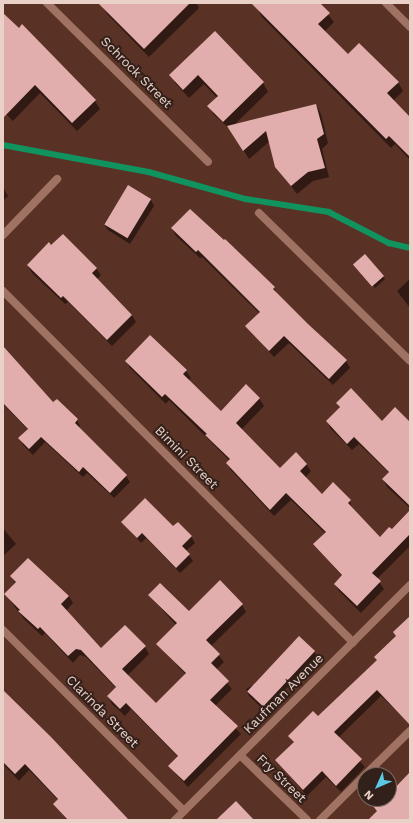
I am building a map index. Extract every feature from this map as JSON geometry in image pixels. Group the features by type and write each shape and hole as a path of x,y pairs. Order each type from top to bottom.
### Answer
{"street":[{"name":"Schrock Street","path":"47,3 208,162"},
{"path":"386,3 410,27"},
{"path":"3,235 57,180"},
{"path":"259,213 410,361"},
{"name":"Bimini Street","path":"3,291 353,642"},
{"name":"Kaufman Avenue","path":"174,820 410,585"},
{"name":"Clarinda Street","path":"3,630 184,811"},
{"path":"373,767 410,731"},
{"name":"Fry Street","path":"240,755 307,820"},
{"path":"320,820 357,783"}],"building":[{"path":"98,3 190,3 144,49"},
{"path":"251,3 320,3 330,13 318,24 348,54 359,43 399,82 387,93 410,117 410,157 389,136 386,139"},
{"path":"3,13 19,28 22,24 96,100 72,123 35,85 3,118"},
{"path":"215,31 264,82 223,122 207,106 218,96 198,75 183,90 169,75"},
{"path":"316,104 324,134 317,139 325,168 308,172 291,186 275,167 266,131 243,151 227,126"},
{"path":"128,185 151,199 127,238 104,224"},
{"path":"190,209 224,240 225,239 275,287 273,289 347,360 329,379 284,336 269,351 245,326 260,312 198,250 196,252 171,228"},
{"path":"63,234 97,268 92,273 132,315 107,340 63,296 61,298 27,265 49,242 51,245"},
{"path":"365,254 384,276 372,286 353,264"},
{"path":"150,335 187,370 183,374 221,411 246,384 260,398 236,423 280,468 296,452 307,464 300,471 322,494 333,482 351,500 348,503 380,537 389,527 392,529 410,510 410,534 372,573 381,581 357,606 334,584 342,575 313,544 326,532 286,493 270,510 226,463 230,459 205,435 207,434 165,394 162,397 125,361"},
{"path":"3,346 53,402 57,399 78,419 75,423 127,475 110,493 83,467 79,472 41,437 29,449 18,438 28,429 3,403"},
{"path":"351,388 382,421 395,407 410,422 410,506 382,479 389,472 354,437 347,444 326,421 340,407 336,403"},
{"path":"145,498 173,526 178,522 192,536 182,546 190,554 176,568 142,533 137,538 121,522"},
{"path":"28,558 69,596 61,604 101,648 125,625 146,646 122,669 156,703 186,673 156,644 177,623 148,595 160,583 189,611 220,580 243,604 206,640 220,654 211,663 229,681 210,700 238,726 184,781 168,766 178,756 126,703 120,709 107,696 116,687 81,650 76,649 68,656 40,627 38,629 18,611 20,610 4,594 16,582 10,576"},
{"path":"410,616 410,725 377,690 334,732 362,759 336,786 322,771 303,790 275,760 294,742 288,736 313,711 318,716 377,660 374,657 396,636 393,632"},
{"path":"299,636 315,651 263,707 247,692"},
{"path":"3,690 51,737 129,820 68,820 53,804 58,799 25,764 15,774 3,762"},
{"path":"410,772 410,820 368,820 377,811 374,807 397,807 397,786"},
{"path":"236,801 254,820 216,820"}],"waterway":[{"path":"3,145 149,172 246,199 329,212 389,243 410,248"}]}
